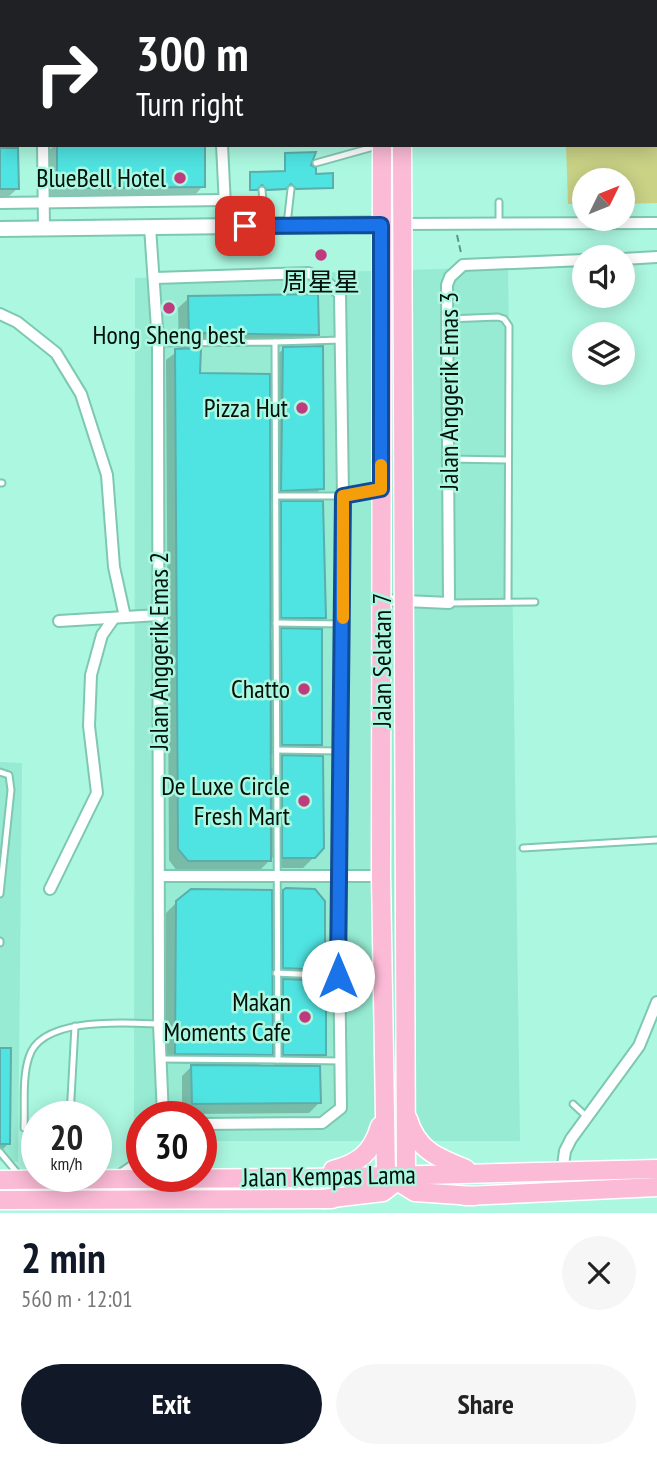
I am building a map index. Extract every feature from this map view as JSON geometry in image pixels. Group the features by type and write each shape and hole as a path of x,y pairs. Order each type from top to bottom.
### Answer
{"main road":[{"name":"Jalan Selatan 7","path":"382,147 383,1116 396,1177"},
{"name":"Jalan Selatan 7","path":"396,1177 405,1109 402,147"},
{"path":"405,1109 421,1146 433,1155 475,1172"},
{"path":"309,1178 350,1165 367,1154 383,1116"},
{"name":"Jalan Kempas Lama","path":"112,1181 396,1177 475,1172 657,1169"},
{"path":"323,1199 376,1193 396,1177 415,1192 474,1196"},
{"name":"Jalan Kempas Lama","path":"0,1180 21,1179"},
{"name":"Jalan Kempas Lama","path":"0,1200 323,1199 474,1196 657,1187"}],"street":[{"path":"43,147 44,228"},
{"path":"222,147 226,226"},
{"path":"0,203 224,200"},
{"path":"0,229 657,223"},
{"name":"Jalan Anggerik Emas 2","path":"150,227 158,343 159,1024 162,1101"},
{"path":"635,258 657,257"},
{"name":"Jalan Anggerik Emas 3","path":"449,603 447,285 450,277 463,265 572,260"},
{"path":"155,278 307,273 322,278 340,294 343,624 338,976 341,1108 322,1123 217,1124"},
{"path":"0,314 17,322 56,353 81,394 107,475 119,618"},
{"path":"383,600 449,603"},
{"path":"59,621 159,615"},
{"path":"50,889 97,793 89,726 91,675 102,635 119,618"},
{"path":"159,876 381,876"},
{"path":"562,1172 565,1151 639,1046 657,1002"}],"lane":[{"path":"316,163 375,147"},
{"path":"287,226 291,189"},
{"path":"262,190 265,226"},
{"path":"499,202 499,223"},
{"path":"447,319 498,317 505,319 509,327 508,602"},
{"path":"158,343 342,340"},
{"path":"275,342 278,1060"},
{"path":"448,460 507,460"},
{"path":"276,496 343,496 381,489"},
{"path":"449,603 535,602"},
{"path":"276,624 343,624"},
{"path":"277,750 342,751"},
{"path":"0,772 9,775 8,826 3,842 0,894"},
{"path":"0,825 8,826"},
{"path":"523,848 657,840"},
{"path":"276,973 338,976"},
{"path":"26,1101 29,1055 43,1038 75,1026 159,1024"},
{"path":"71,1101 75,1026"},
{"path":"160,1059 341,1062"},
{"path":"573,1104 587,1117"},
{"path":"0,1152 21,1176"}],"path":[{"path":"455,223 463,265"}],"shaded area":[{"path":"566,147 657,147 657,203 635,204 635,168 572,168 572,204 568,204"},
{"path":"508,267 520,1141 217,1141 217,1101 134,1101 135,278"},
{"path":"0,762 22,763 18,1162 0,1161"}],"building":[{"path":"57,147 205,147 205,187 57,188"},
{"path":"0,148 18,148 19,189 0,189"},
{"path":"316,152 311,165 316,168 316,174 333,173 333,188 296,189 291,184 286,189 267,190 262,185 257,190 250,190 250,172 285,171 285,153"},
{"path":"318,294 319,335 201,333 201,337 189,337 188,296"},
{"path":"323,346 324,489 281,491 283,347"},
{"path":"201,348 200,373 270,374 271,861 188,861 178,849 175,349"},
{"path":"281,501 323,501 326,618 281,618"},
{"path":"281,628 322,629 322,745 282,745"},
{"name":"De Luxe Circle Fresh Mart","path":"282,755 323,756 324,848 315,858 282,858"},
{"path":"191,889 272,890 273,1055 175,1054 176,901"},
{"path":"315,889 325,901 325,970 283,968 283,890"},
{"name":"Makan Moments Cafe","path":"283,979 326,981 326,1055 283,1055"},
{"path":"0,1048 11,1048 10,1144 0,1144"},
{"path":"191,1065 320,1066 321,1103 217,1104 217,1101 192,1101"}],"slow traffic":[{"path":"343,618 343,496 381,489 381,465"}],"place":[{"name":"BlueBell Hotel","path":"180,178"},
{"name":"周星星","path":"321,255"},
{"name":"Hong Sheng best","path":"169,308"},
{"name":"Pizza Hut","path":"302,408"},
{"name":"Chatto","path":"304,689"},
{"name":"De Luxe Circle Fresh Mart","path":"304,801"},
{"name":"Makan Moments Cafe","path":"305,1017"}],"route":[{"path":"245,226 381,225 381,489 343,496 338,976"}]}
